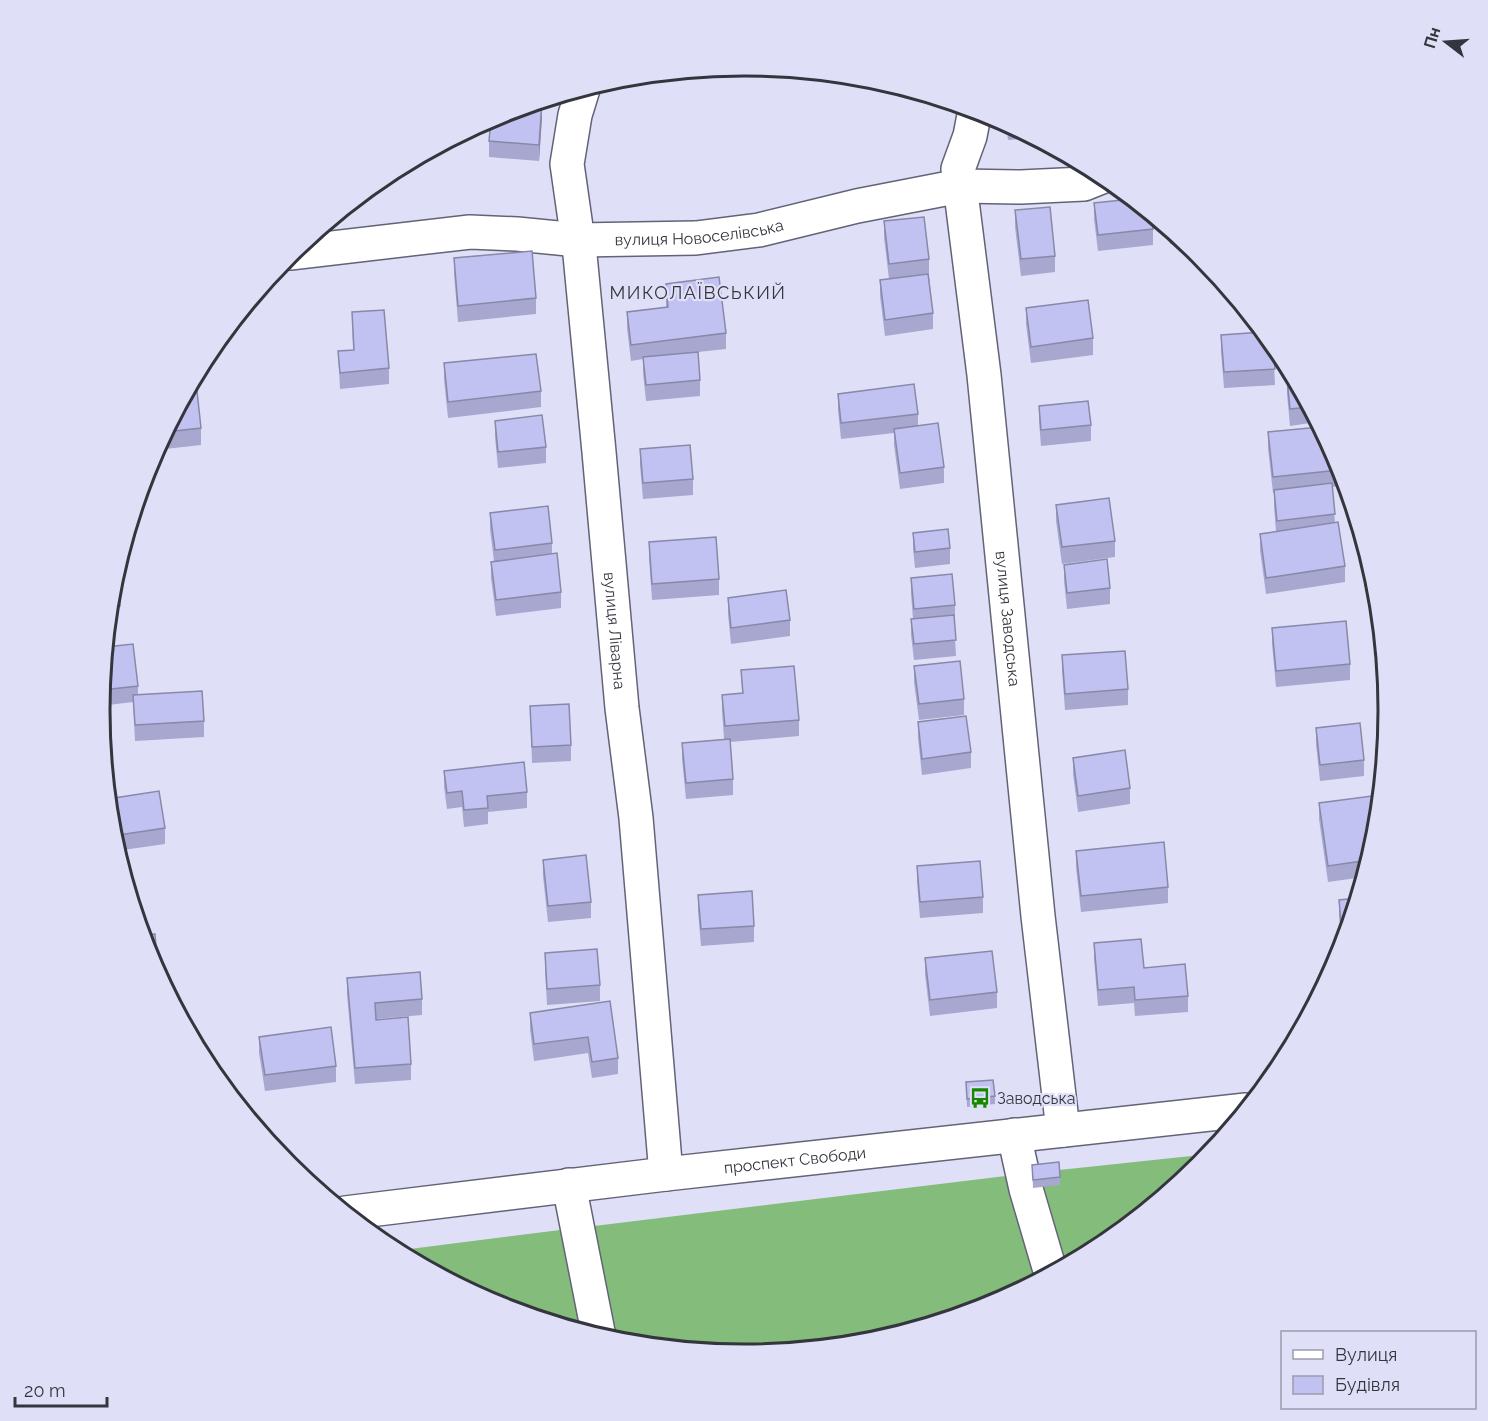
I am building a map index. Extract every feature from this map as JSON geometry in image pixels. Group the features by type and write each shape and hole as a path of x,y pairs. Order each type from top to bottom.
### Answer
{"street":[{"name":"вулиця Ліварна","path":"580,98 567,164 578,240 600,452 622,708 636,818 666,1174"},
{"name":"вулиця Заводська","path":"973,120 958,169 984,375 1038,916 1063,1130"},
{"name":"вулиця Новоселівська","path":"308,251 470,232 578,240 696,238 759,230 857,206 960,186 1021,187 1084,184 1092,181"},
{"name":"проспект Свободи","path":"356,1212 568,1185 1235,1111"},
{"path":"1014,1135 1026,1189 1049,1266"},
{"path":"568,1185 595,1326"}],"green space":[{"path":"1195,1156 1130,1213 1096,1238 1057,1262 1033,1188 1059,1170"},
{"path":"1014,1175 1040,1271 987,1296 948,1311 868,1332 785,1343 703,1343 661,1339 611,1330 607,1318 594,1226"},
{"path":"560,1230 580,1316 576,1322 501,1296 410,1249"}],"building":[{"path":"541,110 539,145 489,141 490,130"},
{"path":"1120,200 1153,229 1098,235 1094,203"},
{"path":"1050,207 1055,256 1021,259 1015,210"},
{"path":"924,217 929,259 889,264 884,221"},
{"path":"532,251 536,298 458,306 454,258"},
{"path":"928,274 933,313 885,320 880,280"},
{"path":"719,277 726,333 631,345 627,312 668,307 666,284"},
{"path":"1088,300 1093,338 1031,347 1026,308"},
{"path":"384,310 389,368 340,373 338,351 354,350 352,312"},
{"path":"1253,333 1271,358 1275,369 1224,372 1221,335"},
{"path":"698,352 700,380 646,385 643,357"},
{"path":"536,354 541,391 448,402 444,363"},
{"path":"914,384 918,414 841,423 838,394"},
{"path":"1288,385 1301,408 1290,409"},
{"path":"196,391 201,428 175,431 195,393"},
{"path":"1088,401 1091,425 1041,430 1039,406"},
{"path":"542,415 546,447 498,452 495,421"},
{"path":"938,423 944,467 900,473 894,429"},
{"path":"1312,428 1331,471 1273,477 1268,432"},
{"path":"690,445 693,479 643,483 640,449"},
{"path":"1332,483 1335,514 1277,521 1274,490"},
{"path":"1109,498 1115,541 1062,547 1056,505"},
{"path":"548,506 552,543 495,550 490,513"},
{"path":"1338,522 1345,566 1266,578 1260,534"},
{"path":"948,529 950,548 915,552 913,533"},
{"path":"716,537 719,579 652,584 649,542"},
{"path":"557,553 561,592 496,600 491,562"},
{"path":"1107,559 1110,588 1067,593 1064,565"},
{"path":"952,574 955,605 914,609 911,578"},
{"path":"786,590 790,620 731,628 728,598"},
{"path":"954,615 956,640 914,644 911,619"},
{"path":"1346,621 1350,664 1276,671 1272,628"},
{"path":"133,644 138,686 111,689 113,646"},
{"path":"1125,651 1128,689 1065,694 1062,655"},
{"path":"960,661 964,699 919,704 914,666"},
{"path":"794,666 799,720 725,726 722,695 743,693 741,670"},
{"path":"202,691 204,721 135,725 133,695"},
{"path":"569,704 571,745 532,747 530,706"},
{"path":"966,716 971,752 922,759 918,722"},
{"path":"1360,723 1364,760 1320,765 1316,728"},
{"path":"730,739 733,779 686,783 682,743"},
{"path":"1125,750 1130,788 1078,796 1073,758"},
{"path":"524,762 527,792 487,796 488,808 464,810 462,791 447,793 444,771"},
{"path":"159,791 165,828 122,834 116,798"},
{"path":"1372,796 1359,861 1328,866 1319,803"},
{"path":"1164,842 1168,887 1081,896 1076,851"},
{"path":"586,855 591,902 548,906 543,860"},
{"path":"980,861 983,897 920,902 917,866"},
{"path":"752,891 754,926 701,929 698,895"},
{"path":"1349,899 1341,922 1339,900"},
{"path":"151,934 155,934 156,947"},
{"path":"1141,939 1144,968 1185,964 1188,996 1135,1000 1134,987 1098,990 1094,943"},
{"path":"597,949 600,985 547,989 545,953"},
{"path":"992,951 997,992 930,1000 925,958"},
{"path":"420,972 422,999 375,1003 376,1020 408,1017 411,1064 355,1068 347,978"},
{"path":"610,1001 618,1058 592,1062 588,1037 534,1044 530,1013"},
{"path":"331,1027 336,1066 265,1075 259,1037"},
{"path":"993,1080 995,1096 967,1099 966,1082"},
{"path":"1059,1162 1060,1177 1033,1180 1032,1165"}],"place":[{"name":"Заводська","path":"980,1098"}],"district":[{"name":"МИКОЛАЇВСЬКИЙ","path":"698,293"}]}
